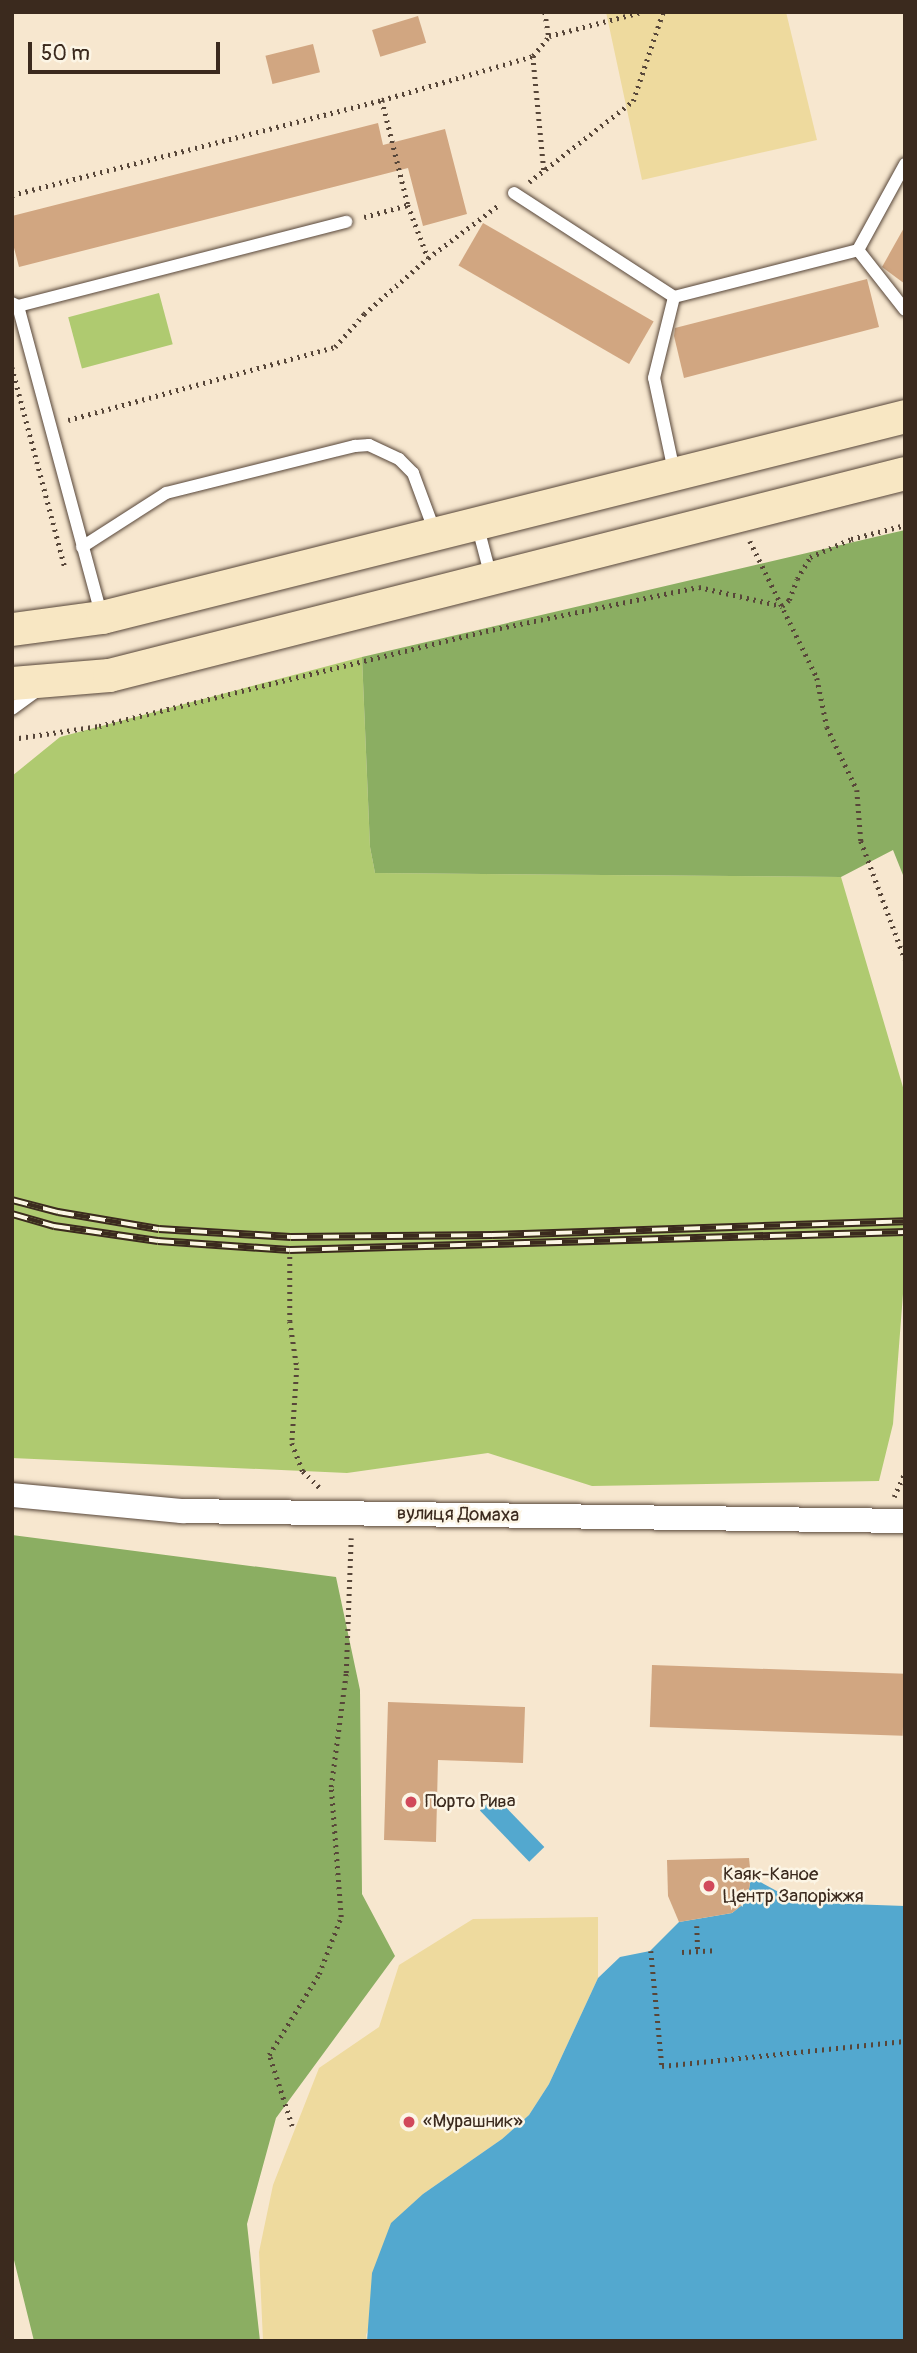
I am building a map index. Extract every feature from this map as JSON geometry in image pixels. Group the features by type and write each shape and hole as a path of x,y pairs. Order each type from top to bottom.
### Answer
{"street":[{"path":"12,629 102,617 905,416"},
{"path":"12,683 50,682 108,675 905,473"},
{"name":"вулиця Домаха","path":"12,1495 182,1511 905,1521"}],"lane":[{"path":"514,194 674,297 858,250 905,164"},
{"path":"102,617 51,425 15,304 346,222"},
{"path":"858,250 905,310"},
{"path":"674,297 654,378 675,475"},
{"path":"82,547 166,494 355,446 369,445 399,459 413,473 436,533"},
{"path":"477,524 491,577"},
{"path":"12,709 50,682"}],"path":[{"path":"545,12 549,36"},
{"path":"12,195 382,100 534,56 549,36 641,12"},
{"path":"51,425 335,347 364,313 428,258 634,101 663,12"},
{"path":"534,56 544,170"},
{"path":"382,100 408,205 428,258"},
{"path":"346,222 408,205"},
{"path":"12,367 65,568"},
{"path":"737,515 817,678 827,727 857,790 861,841 905,959"},
{"path":"782,606 789,600 810,557 851,539 905,525"},
{"path":"12,739 99,726 486,631 699,587 782,606"},
{"path":"290,1250 290,1321 297,1368 292,1443 303,1471 352,1513 346,1673 331,1787 341,1917 320,1974 269,2055 292,2126"},
{"path":"697,1926 698,1951"},
{"path":"682,1952 715,1950"},
{"path":"650,1951 662,2066 905,2041"}],"green space":[{"path":"159,293 173,344 82,369 68,317"},
{"path":"905,530 905,880 893,850 841,877 375,873 370,847 362,657"},
{"path":"362,657 370,847 375,873 841,877 905,1094 905,1268 893,1424 879,1481 592,1486 488,1453 347,1473 12,1458 12,776 60,737"},
{"path":"12,1535 336,1577 360,1690 362,1894 395,1956 276,2118 247,2224 260,2341 34,2341 12,2252"}],"sand":[{"path":"606,12 786,12 817,140 642,180"},
{"name":"«Мурашник»","path":"598,1917 598,1978 549,2084 529,2115 502,2139 423,2194 366,2335 367,2341 263,2341 259,2252 273,2185 319,2068 379,2027 399,1965 473,1919"}],"water":[{"path":"495,1796 544,1847 529,1862 480,1811"},
{"path":"751,1877 786,1896 820,1903 905,1906 905,2341 367,2341 372,2273 391,2223 423,2194 502,2139 529,2115 549,2084 598,1978 620,1957 650,1951 679,1922 732,1913 747,1901"}],"building":[{"path":"418,16 426,43 380,57 372,30"},
{"path":"313,44 320,72 272,84 265,56"},
{"path":"378,123 383,145 445,129 467,214 423,226 408,168 19,267 12,240 12,216"},
{"path":"483,223 654,322 629,364 459,265"},
{"path":"905,226 905,284 882,267"},
{"path":"867,279 879,327 684,378 674,336 675,328"},
{"path":"652,1665 905,1674 903,1736 650,1727"},
{"name":"Порто Рива","path":"388,1702 525,1707 523,1763 438,1760 436,1842 384,1840"},
{"name":"Каяк-Каное Центр Запоріжжя","path":"749,1858 751,1877 747,1901 732,1913 679,1922 668,1896 667,1860"}],"railway":[{"path":"12,1200 58,1212 159,1229 291,1237 492,1235 905,1221"},
{"path":"12,1214 54,1226 158,1241 290,1250 905,1232"}],"place":[{"name":"Порто Рива","path":"411,1802"},
{"name":"Каяк-Каное Центр Запоріжжя","path":"709,1886"},
{"name":"«Мурашник»","path":"409,2122"}]}
